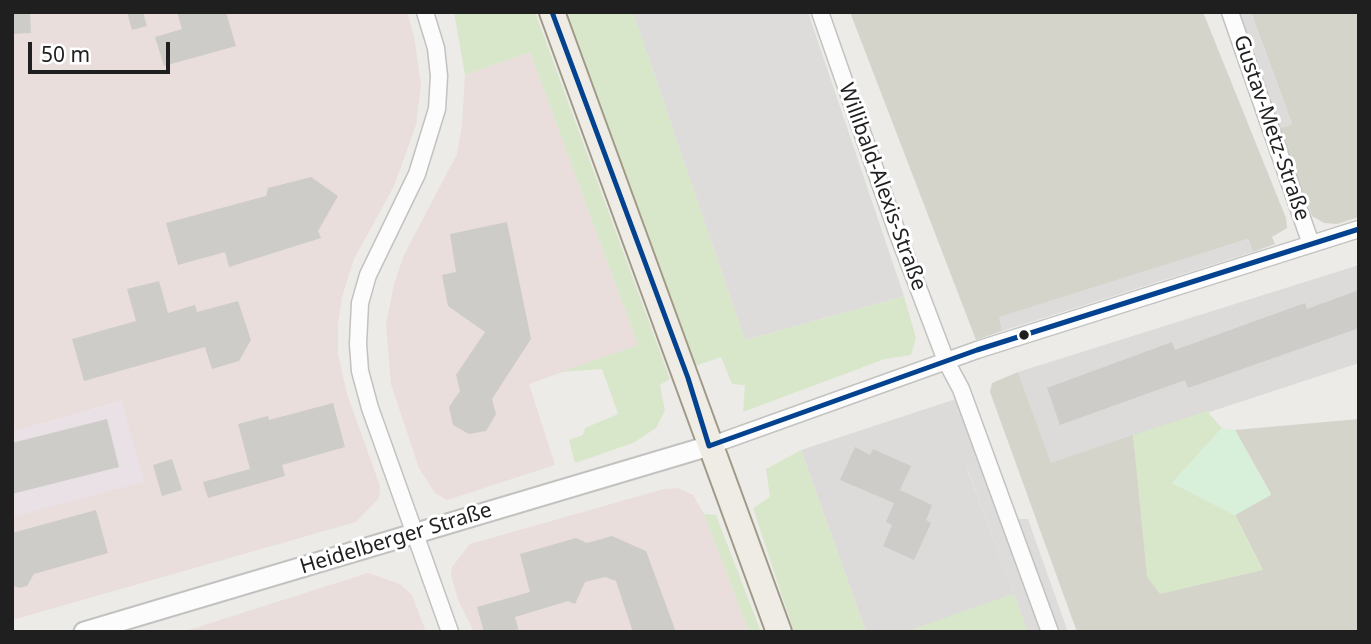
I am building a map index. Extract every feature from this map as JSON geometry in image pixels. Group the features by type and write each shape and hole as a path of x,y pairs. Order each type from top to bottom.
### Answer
{"main road":[{"path":"552,12 779,632"}],"street":[{"path":"425,12 437,57 437,109 417,174 368,275 360,303 358,344 360,371 370,408 450,632"},
{"name":"Willibald-Alexis-Straße","path":"820,12 946,361 961,389 1050,632"},
{"name":"Gustav-Metz-Straße","path":"1230,12 1311,244"},
{"path":"709,446 946,361 1359,229"},
{"name":"Heidelberger Straße","path":"83,632 709,446"}],"shaded area":[{"path":"12,12 407,12 414,36 421,85 416,125 394,186 354,259 342,297 338,325 338,354 347,394 380,486 379,498 356,522 12,620 12,517 143,481 121,401 12,432"},
{"path":"633,12 808,12 904,296 745,340"},
{"path":"850,12 1203,12 1286,218 1287,228 1272,237 1275,244 1253,252 1248,239 1000,317 1002,331 976,340"},
{"path":"1235,12 1251,12 1292,124 1278,129"},
{"path":"1251,12 1359,12 1359,217 1337,224 1324,223 1312,216 1278,129 1292,124"},
{"path":"530,52 638,345 529,384 555,465 447,500 435,493 419,468 391,384 386,325 394,284 404,255 457,154 465,75"},
{"path":"1248,239 1253,252 1002,331 999,317"},
{"path":"1359,265 1359,363 1051,464 1018,372"},
{"path":"1018,372 1051,463 1133,435 1141,495 1263,570 1235,515 1271,494 1235,430 1359,419 1359,632 1077,632 990,392 992,383"},
{"path":"956,399 980,462 967,469 1014,594 906,632 866,632 801,450"},
{"path":"122,401 144,482 12,517 12,432"},
{"path":"980,462 1042,632 1028,632 967,468"},
{"path":"678,488 693,495 704,514 749,632 474,632 459,602 451,576 452,567 470,544 664,489"},
{"path":"1014,519 1028,519 1068,632 1055,632"},
{"path":"368,573 400,584 412,595 426,632 182,632"}],"green space":[{"path":"454,12 535,12 670,379 660,385 665,411 656,428 633,443 575,463 569,440 583,435 585,428 618,414 602,369 561,372 638,345 530,52 465,75"},
{"path":"562,12 633,12 745,340 904,296 916,338 911,355 885,359 743,412 745,385 732,384 721,357 695,366"},
{"path":"1207,411 1222,428 1172,483 1235,515 1263,570 1160,594 1147,577 1133,435"},
{"path":"1222,428 1235,430 1271,495 1235,515 1172,483"},
{"path":"801,450 866,632 794,632 753,508 770,497 766,469"},
{"path":"704,514 716,515 761,632 749,632"},
{"path":"1014,594 1028,632 906,632 958,613"}],"building":[{"path":"12,12 30,12 31,33 12,34"},
{"path":"127,12 143,12 147,26 132,30"},
{"path":"177,12 226,12 236,46 164,66 155,37 182,29"},
{"path":"311,177 338,196 318,231 321,238 229,267 225,252 178,265 166,223 266,196 268,188"},
{"path":"507,222 531,339 492,399 496,414 486,431 469,434 453,425 449,407 460,391 456,375 485,332 448,306 442,275 456,272 450,234"},
{"path":"159,281 168,313 195,305 197,312 238,301 251,340 239,361 212,369 205,347 84,381 72,339 136,321 127,289"},
{"path":"1359,290 1359,328 1188,388 1185,380 1060,425 1047,388 1172,342 1175,350 1305,303 1307,309"},
{"path":"333,403 345,447 282,465 285,476 208,498 203,482 250,469 238,424 268,416 269,420"},
{"path":"107,419 119,467 12,494 12,443"},
{"path":"855,447 870,455 873,449 911,466 900,490 932,505 926,520 931,523 914,560 883,546 892,525 886,522 894,503 840,480"},
{"path":"172,459 182,490 162,496 153,465"},
{"path":"96,510 108,553 34,574 27,586 19,588 12,585 12,533"},
{"path":"612,536 646,551 676,632 633,632 616,581 605,577 585,582 575,604 568,601 515,617 519,632 484,632 477,607 530,592 520,554 576,538 587,543"}],"transit line":[{"path":"552,12 688,378 709,446"},
{"path":"709,446 977,350 1359,229"}]}
